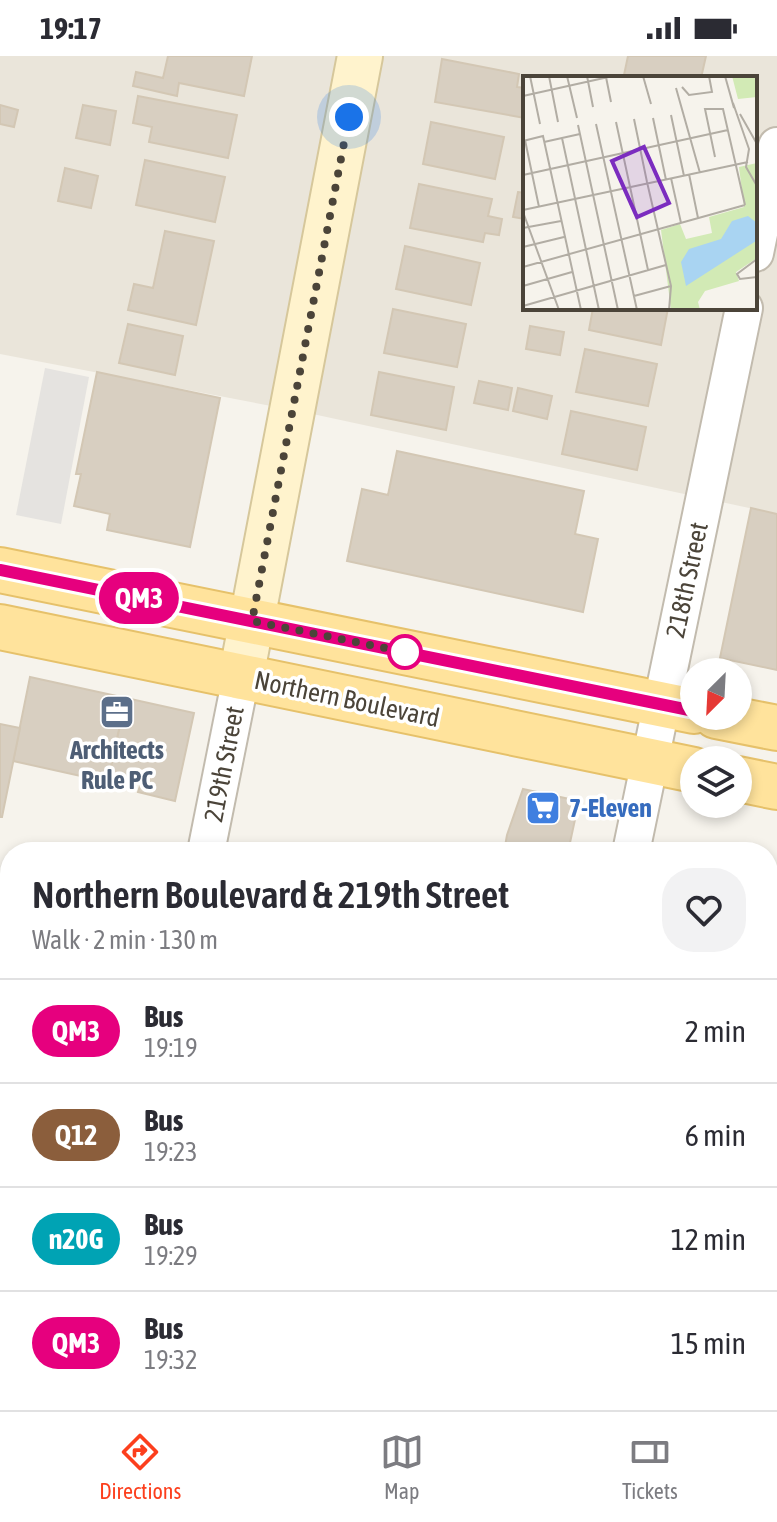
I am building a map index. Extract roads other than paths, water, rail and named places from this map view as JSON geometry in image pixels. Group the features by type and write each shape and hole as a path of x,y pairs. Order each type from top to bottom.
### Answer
{"main road":[{"path":"241,677 360,56"},
{"path":"0,570 678,708"},
{"name":"Northern Boulevard","path":"0,627 680,767"},
{"path":"752,723 777,728"},
{"path":"752,782 777,787"}],"street":[{"path":"757,243 777,146"},
{"name":"218th Street","path":"633,842 650,761 678,708 744,310"},
{"name":"219th Street","path":"208,842 241,677"}],"place":[{"name":"Architects Rule PC","path":"117,712"},
{"name":"7-Eleven","path":"543,808"}]}
